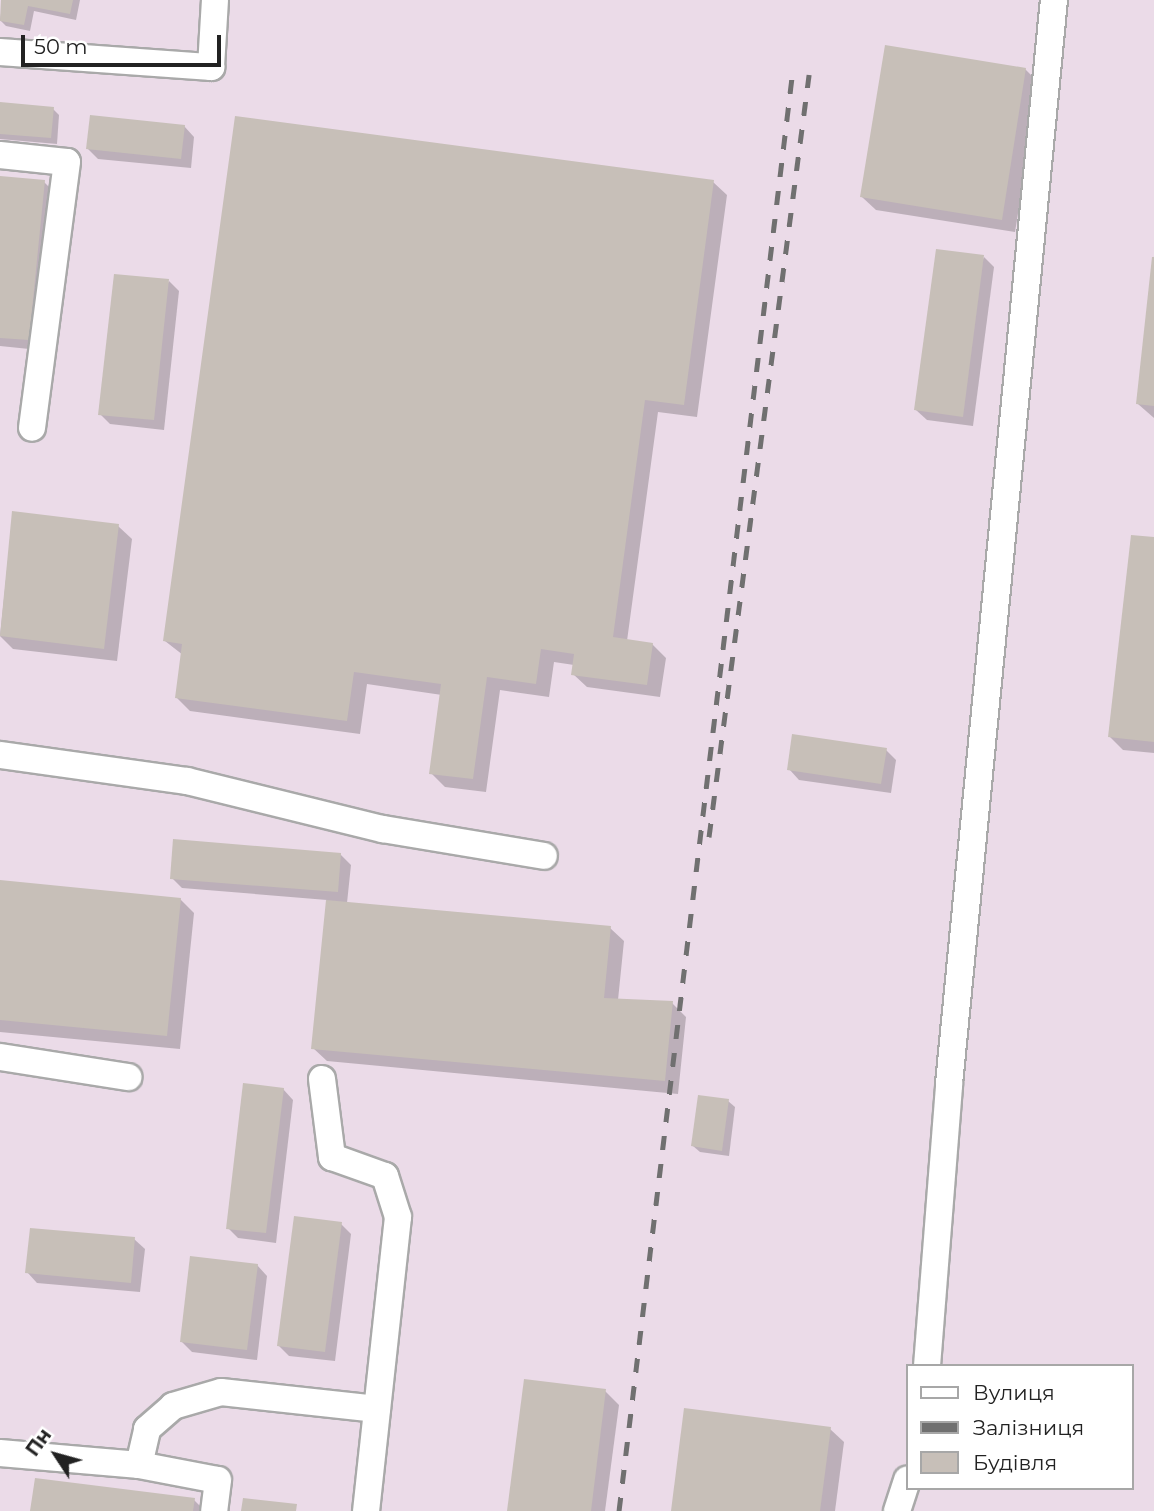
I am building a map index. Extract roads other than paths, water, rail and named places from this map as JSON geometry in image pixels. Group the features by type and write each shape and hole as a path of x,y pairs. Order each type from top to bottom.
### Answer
{"lane":[{"path":"0,52 211,67 215,0"},
{"path":"927,1364 949,1084 1054,0"},
{"path":"0,155 66,162 32,428"},
{"path":"0,755 187,781 383,829 544,856"},
{"path":"0,1057 128,1077"},
{"path":"322,1079 332,1157 385,1176 398,1217 366,1511"},
{"path":"139,1465 147,1429 173,1406 221,1392 377,1409"},
{"path":"0,1452 139,1465 218,1480 214,1511"},
{"path":"897,1511 906,1483"}],"railway":[{"path":"619,1511 793,68"},
{"path":"709,837 809,75"}]}
